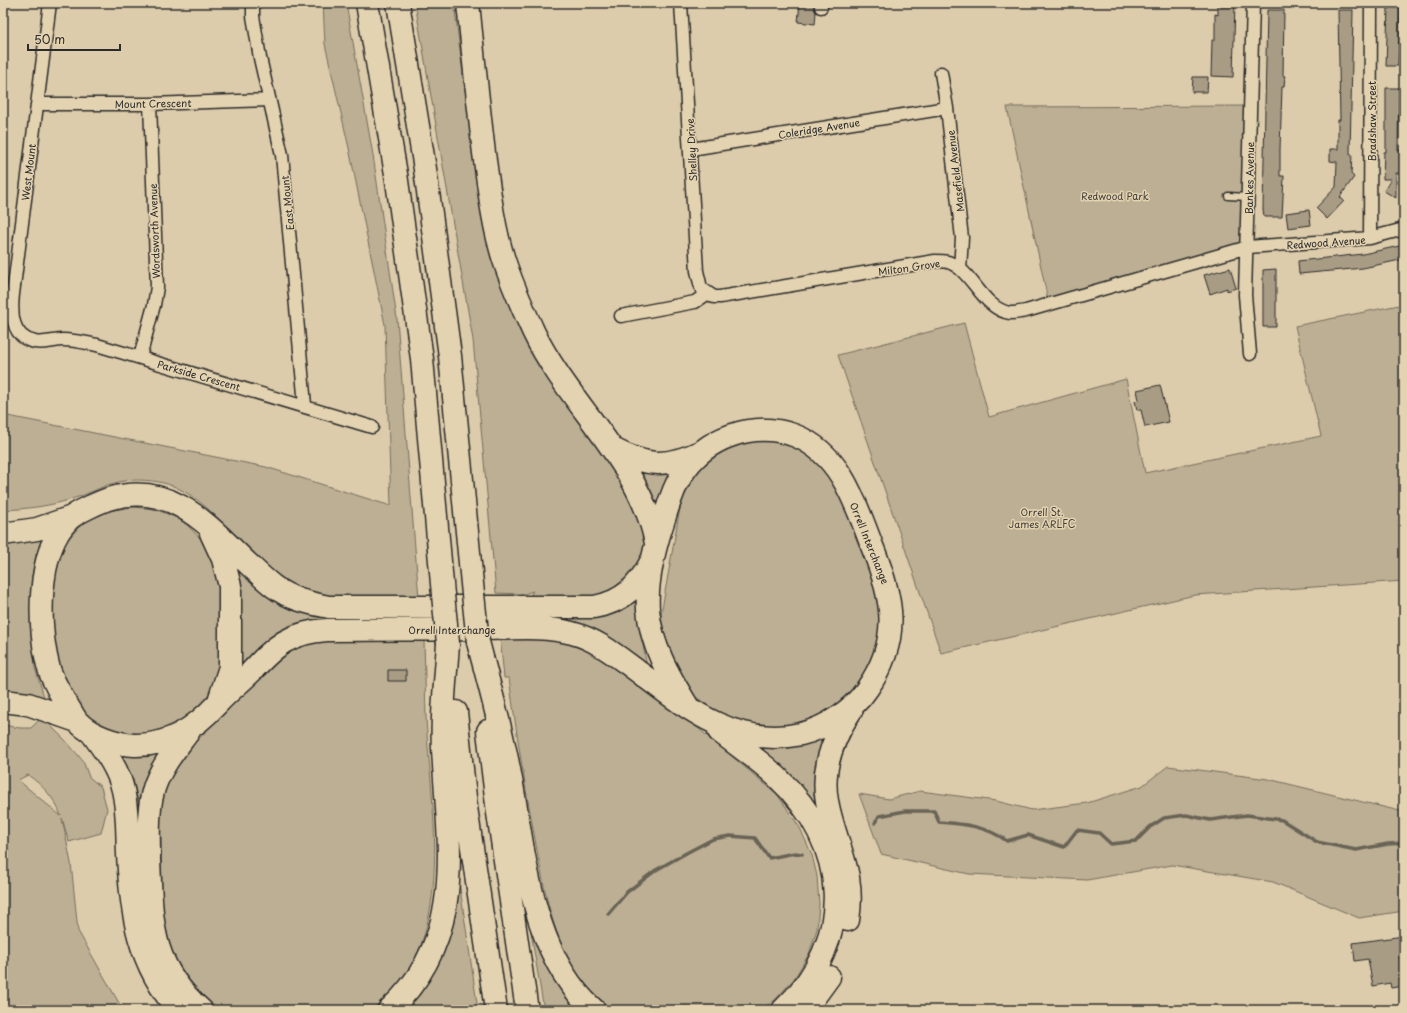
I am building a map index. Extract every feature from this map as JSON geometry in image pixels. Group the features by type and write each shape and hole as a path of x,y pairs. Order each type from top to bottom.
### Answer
{"highway":[{"path":"367,3 396,174 416,312 443,595 466,807 496,1010"},
{"path":"398,3 425,169 450,356 478,642 498,813 527,1010"},
{"path":"468,3 488,184 495,226 504,259 516,294 535,334 560,379 612,449 644,503 653,526 654,552"},
{"name":"Orrell Interchange","path":"3,534 37,529 69,518 112,498 130,495 145,495 173,502 208,526 273,586 291,597 306,603 329,607 594,607 618,600 632,590 643,578 654,552 674,488 687,466 700,452 728,436 746,431 766,430 786,432 808,441 832,460 844,478 884,574 891,607 890,637 882,662 873,681 855,705 821,727 789,736 771,737 746,735 724,728 694,711 610,650 591,640 559,630 327,630 307,633 286,641 275,648 203,719 191,728 168,740 145,745 126,744 28,704 3,701"},
{"path":"612,449 632,459 647,463 665,463 700,452"},
{"path":"69,518 53,541 46,561 42,627 46,656 53,678 84,727 113,763 123,789 127,818 130,883 138,937 153,975 178,1010"},
{"name":"Orrell Interchange","path":"208,526 223,559 230,586 230,667 219,702"},
{"name":"Orrell Interchange","path":"654,552 648,600 653,636 659,655 669,676 694,711"},
{"path":"478,642 509,768 527,867 543,928 551,952 563,972 576,991 594,1010"},
{"path":"389,1010 412,987 430,958 437,942 445,908 449,866 443,747 448,643"},
{"path":"806,1010 824,986 834,968 841,951 849,918 850,900 847,867 830,814 826,791 828,762 832,746 855,705"},
{"path":"694,711 777,777 815,825 829,859 834,880 835,903 829,941 809,982 783,1010"},
{"path":"191,728 164,766 151,798 149,842 152,920 159,951 166,965 183,991 201,1010"}],"street":[{"name":"West Mount","path":"24,337 14,326 11,313 50,3"},
{"name":"East Mount","path":"253,3 256,38 282,155 305,405"},
{"name":"Shelley Drive","path":"681,3 698,280 701,288 708,293"},
{"name":"Bankes Avenue","path":"1250,354 1245,295 1248,247 1253,3"},
{"name":"Bradshaw Street","path":"1370,238 1371,3"},
{"name":"Masefield Avenue","path":"941,73 947,108 962,238 960,269"},
{"name":"Mount Crescent","path":"37,104 150,104 269,100"},
{"name":"Wordsworth Avenue","path":"140,357 154,305 157,287 150,104"},
{"name":"Coleridge Avenue","path":"691,149 947,108"},
{"name":"Redwood Avenue","path":"1248,247 1370,238 1404,229"},
{"name":"Milton Grove","path":"708,293 714,297 720,297 947,261 960,269 984,296 998,308 1010,313 1054,304 1248,247"},
{"path":"621,316 695,302 708,293"},
{"name":"Parkside Crescent","path":"24,337 34,342 62,340 97,345 305,405 372,427"}],"lane":[{"path":"1228,196 1249,197"}],"green space":[{"path":"323,3 346,3 373,155 397,319 419,599 339,598 309,593 294,588 261,562 206,507 176,487 159,482 139,480 118,482 79,497 57,503 30,508 3,510 3,415 266,467 391,506 385,325 349,148 325,44"},
{"path":"415,3 454,3 469,121 479,162 494,244 634,496 642,517 645,531 645,541 640,562 635,572 628,580 620,588 611,593 592,597 528,599 533,591 524,594 496,593 473,340"},
{"name":"Redwood Park","path":"1251,106 1248,247 1049,305 1007,107"},
{"name":"Orrell St. James ARLFC","path":"1404,304 1404,581 1195,595 941,653 838,355 964,323 989,417 1126,379 1145,473 1321,436 1295,326"},
{"path":"750,440 771,440 792,445 812,454 831,474 864,549 882,610 880,636 872,662 857,687 833,710 808,723 780,728 753,727 714,710 696,697 680,680 669,662 660,620 680,508 688,484 709,457 729,446"},
{"path":"631,465 677,467 657,522"},
{"path":"132,507 155,509 177,518 187,525 204,542 218,574 220,620 219,666 212,688 200,708 173,729 128,737 85,720 52,660 51,584 64,544 79,527 88,520 109,511"},
{"path":"43,540 36,555 32,576 33,643 35,668 46,703 3,694 3,546"},
{"path":"234,563 254,583 422,615 423,621 329,621 235,677"},
{"path":"641,593 640,631 647,666 498,621"},
{"path":"500,636 559,638 621,664 777,794 800,828 812,855 817,876 819,904 817,929 809,954 794,979 774,1001 760,1010 615,1010 595,995 579,976 566,955 556,931 543,882 517,736 509,678 504,678"},
{"path":"331,639 424,640 426,716 434,834 434,875 429,915 418,952 399,984 370,1010 222,1010 201,994 192,983 177,960 167,935 162,901 161,836 156,835 161,796 168,779 184,754 278,657 304,645"},
{"path":"40,719 49,724 83,761 89,777 101,787 107,809 101,833 69,842 62,818 71,863 78,931 123,1010 3,1010 3,774 5,774 3,772 3,725 31,728","holes":["28,775 52,798 61,816 18,780"]},
{"path":"829,732 824,820 794,779 761,747"},
{"path":"166,749 140,809 133,779 119,751"},
{"path":"1168,766 1268,779 1404,812 1404,911 1359,918 1273,882 1172,865 1087,880 969,874 881,854 859,794 889,799 920,791 996,801 1032,810 1087,803 1142,786"},
{"path":"456,861 478,1010 403,1010"},
{"path":"525,897 582,1010 544,1010"}],"building":[{"path":"800,3 814,3 816,12 815,24 798,22"},
{"path":"1218,3 1235,3 1233,77 1211,76 1212,40 1215,40 1215,14 1218,15"},
{"path":"1400,6 1398,66 1386,66 1388,7"},
{"path":"1267,10 1284,10 1283,76 1285,76 1284,87 1282,87 1280,149 1280,176 1284,176 1282,217 1264,217 1263,209"},
{"path":"1338,10 1353,10 1350,154 1352,154 1351,174 1354,177 1340,197 1344,201 1327,219 1316,208 1336,187 1337,162 1330,161 1330,149 1338,149 1338,120 1340,120"},
{"path":"1193,77 1208,77 1207,92 1192,92"},
{"path":"1386,88 1399,88 1398,150 1402,150 1402,173 1396,173 1396,198 1384,191 1391,179 1383,179 1384,152 1386,152"},
{"path":"1309,210 1311,225 1288,228 1286,213"},
{"path":"1404,245 1404,259 1363,268 1299,274 1298,261 1363,254"},
{"path":"1230,268 1236,288 1227,291 1227,288 1210,294 1204,275"},
{"path":"1276,269 1276,327 1263,327 1263,270"},
{"path":"1160,385 1169,422 1145,427 1141,410 1137,410 1135,401 1139,400 1137,390"},
{"path":"388,670 406,670 406,681 388,681"},
{"path":"1404,936 1404,955 1399,955 1404,986 1391,988 1390,983 1373,986 1368,959 1355,961 1353,943"}],"waterway":[{"path":"875,823 879,816 905,811 934,811 939,822 966,825 983,829 1007,841 1028,835 1064,847 1077,830 1099,833 1111,844 1136,841 1150,827 1164,818 1186,815 1210,820 1247,815 1282,820 1317,842 1356,850 1388,844 1404,843"},
{"path":"608,914 627,892 656,870 713,839 730,836 755,838 769,858 795,853 802,854"}]}
